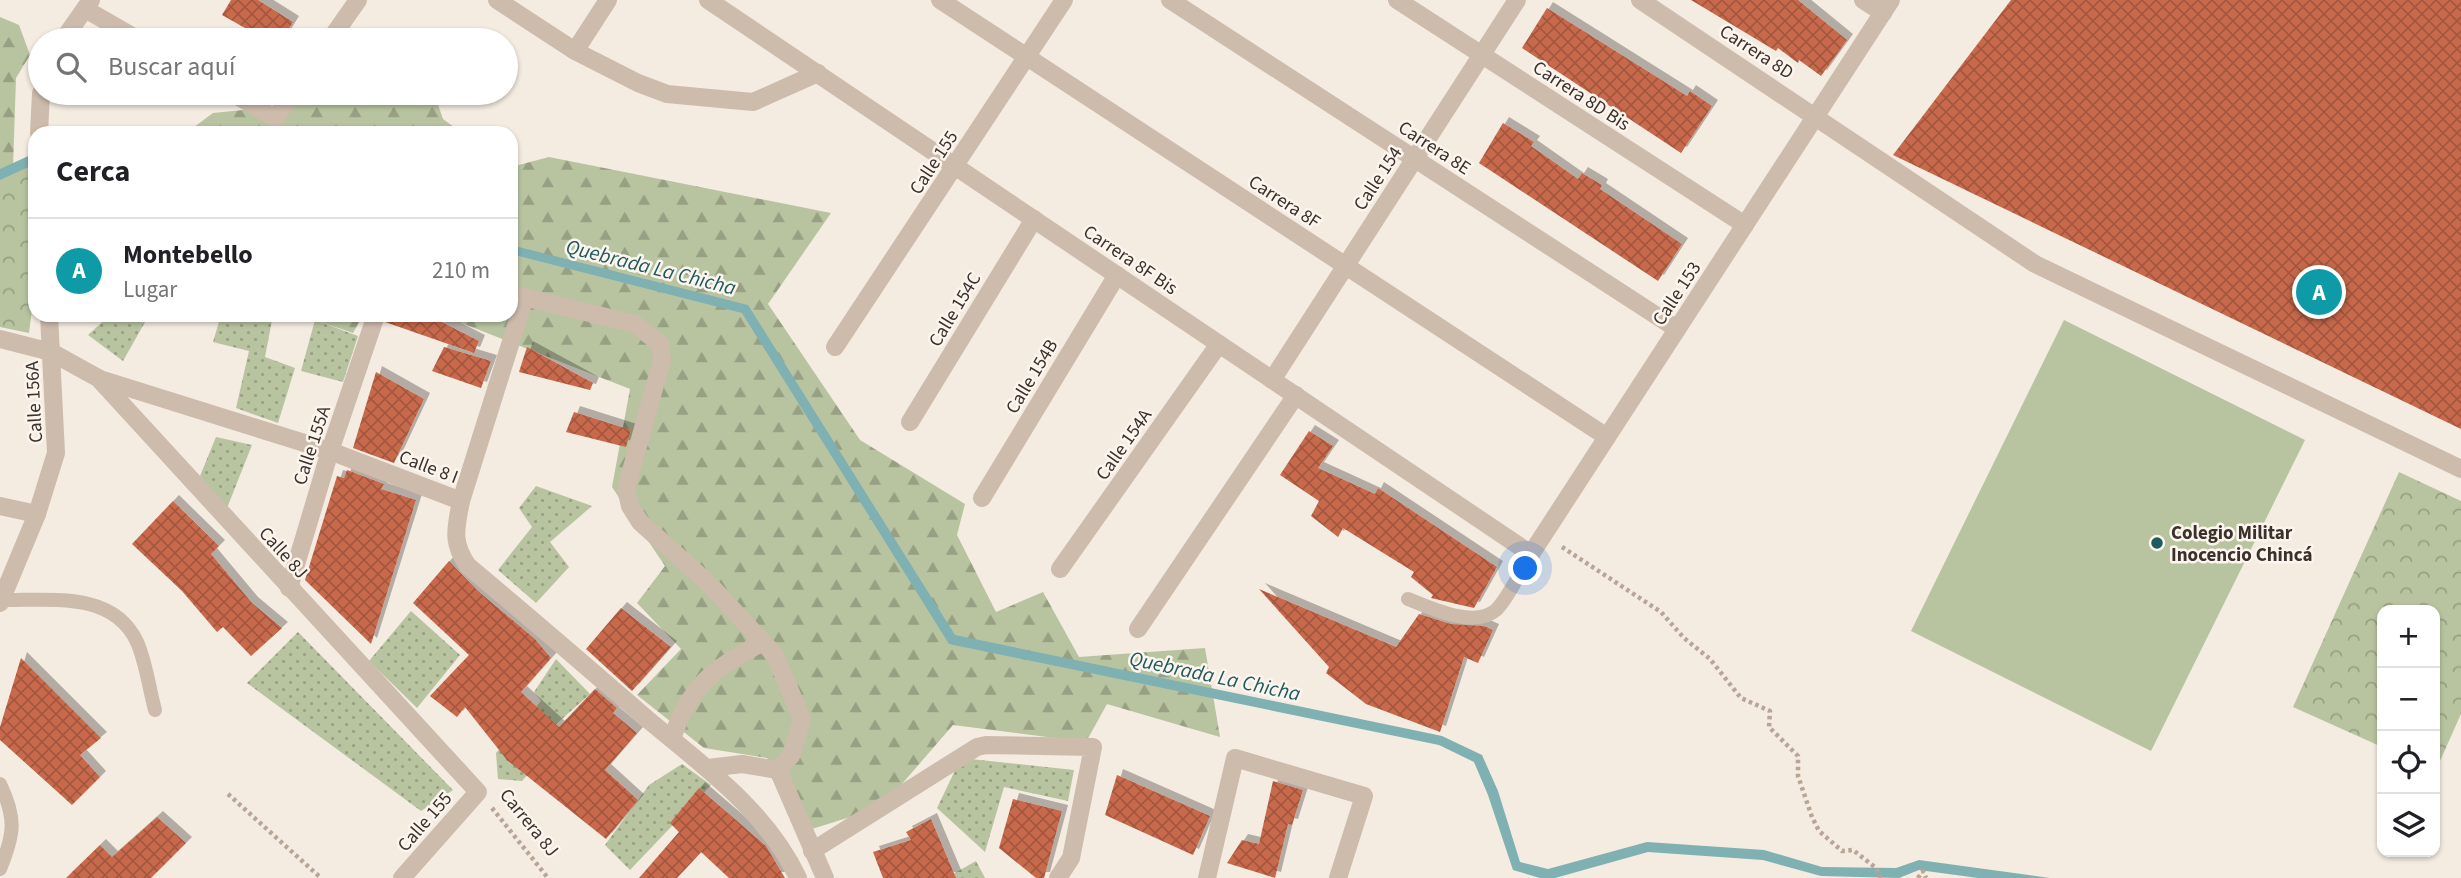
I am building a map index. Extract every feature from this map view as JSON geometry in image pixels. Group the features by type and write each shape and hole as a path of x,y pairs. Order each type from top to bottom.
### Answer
{"street":[{"path":"497,0 575,51 638,83 667,94 753,102 818,73"},
{"path":"575,51 608,0"},
{"name":"Carrera 8F Bis","path":"708,0 1531,554"},
{"name":"Carrera 8F","path":"940,0 1607,437"},
{"name":"Calle 155","path":"835,346 1064,0"},
{"name":"Carrera 8E","path":"1170,0 1677,329"},
{"name":"Carrera 8D Bis","path":"1397,0 1745,225"},
{"name":"Calle 154","path":"1272,380 1517,0"},
{"name":"Carrera 8D","path":"1640,0 1816,115 2035,264 2461,469"},
{"path":"1863,0 1887,7"},
{"path":"336,28 349,3"},
{"path":"72,28 88,5 122,28"},
{"name":"Calle 153","path":"1531,554 1887,7"},
{"path":"39,105 39,126"},
{"path":"253,105 275,118 284,105"},
{"name":"Calle 154C","path":"911,422 1034,219"},
{"name":"Calle 154B","path":"982,498 1117,275"},
{"path":"518,296 635,324 660,344 662,360 626,489 630,506 640,522 708,583 775,655 802,719 792,756 778,770"},
{"name":"Calle 156A","path":"1,602 37,514 56,453 49,322"},
{"name":"Calle 155A","path":"289,588 330,451 374,322"},
{"path":"461,501 511,322"},
{"path":"0,340 51,352"},
{"name":"Calle 154A","path":"1060,569 1219,344"},
{"name":"Calle 8J","path":"51,352 98,378 478,792"},
{"name":"Calle 8 I","path":"98,378 330,451 461,501 455,535 458,552 468,566 708,768 756,816 786,852 798,878"},
{"path":"1138,629 1296,395"},
{"path":"0,506 37,514"},
{"path":"671,739 681,710 700,683 730,660 763,642"},
{"path":"813,851 977,747 1093,747 1071,858 1058,878"},
{"path":"1207,878 1235,758 1364,796 1338,878"},
{"path":"708,768 742,764 778,770"},
{"path":"778,770 825,878"},
{"name":"Calle 155","path":"402,878 478,792"}],"lane":[{"name":"Calle 153","path":"1408,599 1463,617 1496,610 1531,554"},
{"path":"1,602 64,601 103,606 124,620 137,643 155,710"},
{"path":"0,784 10,806 13,837 0,869"}],"path":[{"path":"1542,537 1566,548 1661,612 1684,638 1710,659 1741,698 1770,711 1769,727 1798,756 1798,776 1819,831 1842,851 1853,850 1876,868 1881,878"},
{"name":"Carrera 8J","path":"478,792 548,878"},
{"path":"228,794 321,878"},
{"path":"1918,878 1923,872 1926,878"}],"green space":[{"path":"0,17 19,25 28,50 28,58 16,78 13,167 0,173"},
{"path":"294,105 438,105 443,119 452,126 195,126 213,113"},
{"path":"549,157 831,213 768,304 860,440 965,504 957,535 996,612 1043,592 1079,657 1205,648 1220,737 1107,704 1086,742 953,725 882,807 812,829 767,758 704,748 637,695 681,649 637,603 665,566 612,487 630,389 459,322 518,322 518,165"},
{"path":"28,162 29,333 0,327 0,175"},
{"path":"2064,320 2305,440 2151,751 1911,631"},
{"path":"102,322 145,322 123,361 88,335"},
{"path":"219,322 272,322 265,357 295,368 278,423 236,408 249,351 213,342"},
{"path":"314,322 358,336 343,382 301,371"},
{"path":"321,322 359,322 353,333"},
{"path":"216,437 252,445 227,508 200,476"},
{"path":"2399,472 2461,501 2461,714 2440,761 2440,605 2377,605 2377,745 2293,707"},
{"path":"536,486 592,506 550,542 569,567 536,603 498,570 532,527 519,508"},
{"path":"411,611 460,655 417,708 369,661"},
{"path":"298,632 453,790 421,811 247,683"},
{"path":"556,659 590,694 553,727 561,737 522,781 498,779 496,753 541,701 534,692"},
{"path":"961,758 1074,770 1068,801 1004,787 985,852 937,808"},
{"path":"682,764 711,785 630,870 605,845 649,785"},
{"path":"976,861 985,878 946,878"}],"water":[{"path":"28,156 28,167 0,180 0,169"},
{"path":"518,247 748,305 955,635 1442,736 1482,755 1498,791 1520,862 1548,869 1647,842 1764,850 1822,867 1896,868 1919,860 2050,878 1978,878 1919,870 1899,878 1821,876 1763,860 1648,852 1555,878 1540,878 1513,870 1474,762 1439,745 949,644 742,313 518,256"}],"building":[{"path":"231,0 258,0 293,22 289,28 245,28 222,15"},
{"path":"1691,0 1798,0 1847,40 1821,76 1799,60 1798,63 1778,48 1776,51"},
{"path":"2011,0 2461,0 2461,429 1893,155"},
{"path":"1547,8 1687,96 1690,91 1712,106 1681,153 1522,48"},
{"path":"1503,123 1534,142 1531,146 1578,179 1582,173 1602,185 1600,189 1682,244 1658,281 1479,163"},
{"path":"385,322 442,322 479,341 474,353"},
{"path":"444,347 491,361 481,388 432,371"},
{"path":"527,347 593,383 590,390 519,372"},
{"path":"376,372 424,399 394,463 353,448"},
{"path":"574,412 631,430 626,447 566,432"},
{"path":"1309,431 1333,446 1318,468 1375,494 1378,488 1497,567 1474,608 1431,598 1433,595 1411,577 1414,572 1343,528 1338,537 1311,516 1319,501 1280,475"},
{"path":"347,470 384,484 381,489 416,500 371,644 305,580 337,476 344,478"},
{"path":"173,501 219,546 211,554 252,603 282,628 251,656 223,627 217,632 182,591 132,544"},
{"path":"449,561 478,591 535,639 551,658 521,692 559,727 595,689 617,708 613,713 637,733 605,770 638,800 606,839 507,760 465,707 457,717 430,696 469,655 413,603"},
{"path":"1259,589 1396,647 1419,614 1451,624 1484,626 1493,630 1478,663 1464,657 1440,732 1366,704 1326,673 1329,667"},
{"path":"621,608 671,647 632,691 586,649"},
{"path":"21,658 101,738 80,755 100,777 72,805 0,740 0,727"},
{"path":"1117,775 1210,816 1193,855 1105,815"},
{"path":"1273,781 1303,790 1292,825 1288,824 1275,878 1227,863 1242,840 1259,844"},
{"path":"699,788 766,846 785,878 729,878 701,852 677,878 639,878 679,832 670,823"},
{"path":"1013,799 1062,811 1044,878 1036,878 999,848"},
{"path":"157,817 186,843 151,878 66,878 100,845 112,857"},
{"path":"931,819 956,878 883,878 873,852 911,840 906,832"}],"place":[{"name":"Montebello","path":"2319,292"},
{"name":"Colegio Militar Inocencio Chincá","path":"2157,543"}],"water label":[{"name":"Quebrada La Chicha","path":"651,267"},
{"name":"Quebrada La Chicha","path":"1215,676"}]}
